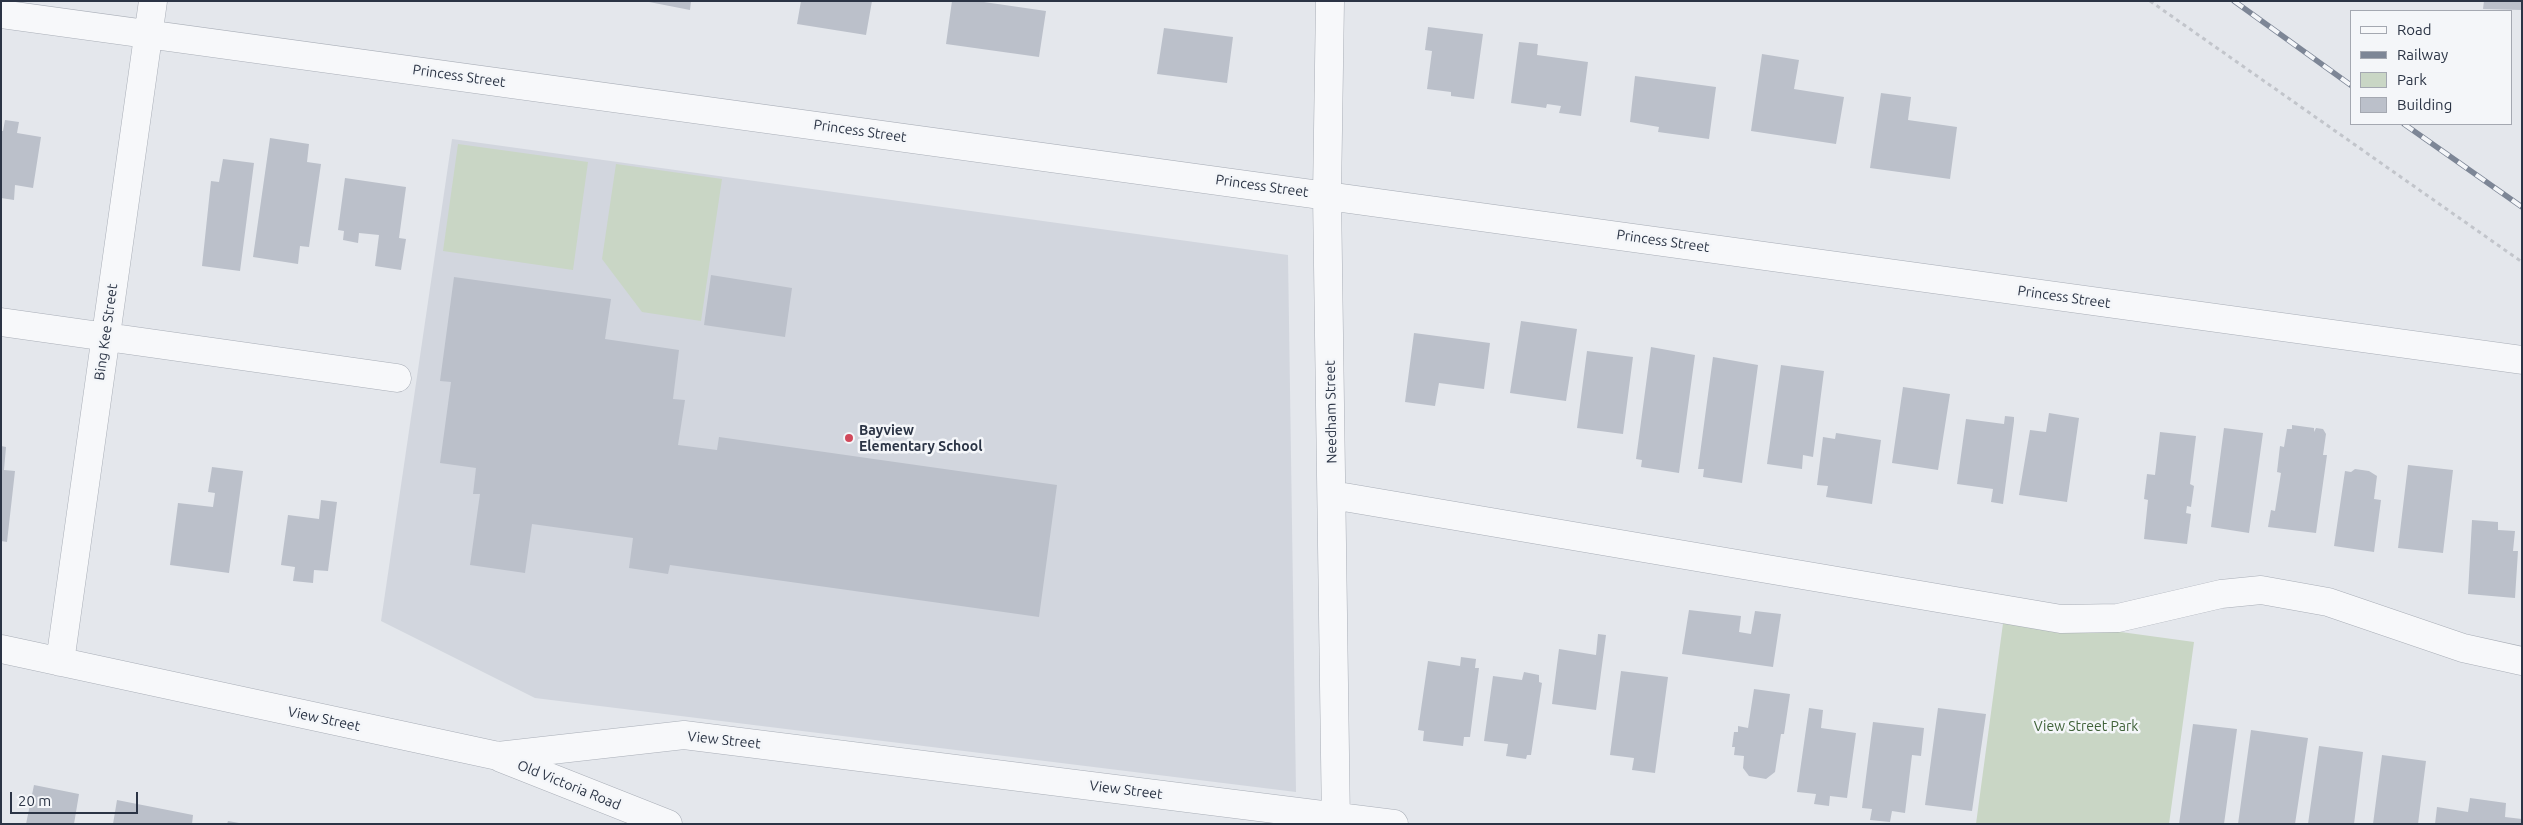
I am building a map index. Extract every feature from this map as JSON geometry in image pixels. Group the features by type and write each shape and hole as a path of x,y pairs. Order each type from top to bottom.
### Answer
{"street":[{"name":"Bing Kee Street","path":"60,662 153,1"},
{"name":"Needham Street","path":"1330,1 1327,195 1336,820"},
{"name":"Princess Street","path":"1,14 2522,360"},
{"path":"1,322 397,378"},
{"path":"1332,495 2061,619 2118,618 2221,594 2261,590 2328,602 2463,648 2522,661"},
{"name":"View Street","path":"1,650 498,756 684,735 1336,820 1394,824"},
{"name":"Old Victoria Road","path":"498,756 668,824"}],"path":[{"path":"2150,1 2522,262"}],"shaded area":[{"name":"Bayview Elementary School","path":"452,139 1288,255 1296,792 535,698 381,621"}],"green space":[{"path":"458,144 588,162 573,270 443,251"},
{"path":"616,164 722,179 701,321 642,312 602,259"},
{"name":"View Street Park","path":"2004,616 2194,642 2169,824 1976,824"}],"building":[{"path":"644,1 691,1 690,10"},
{"path":"801,1 872,1 866,35 797,24"},
{"path":"952,1 977,1 1046,11 1039,57 946,44"},
{"path":"2484,1 2522,1 2522,10 2483,9"},
{"path":"1428,27 1483,34 1474,99 1451,96 1451,92 1427,89 1432,51 1425,50"},
{"path":"1164,28 1233,37 1227,83 1157,74"},
{"path":"1519,42 1538,44 1537,55 1588,62 1581,116 1559,113 1561,106 1547,104 1546,108 1511,103"},
{"path":"1762,54 1799,60 1794,89 1844,97 1836,144 1751,131"},
{"path":"1635,76 1716,87 1709,139 1658,132 1659,127 1630,122"},
{"path":"1881,93 1911,97 1908,120 1957,127 1950,179 1870,168"},
{"path":"5,120 19,122 17,133 41,137 33,188 15,185 14,200 1,198 1,131 3,131"},
{"path":"270,138 309,144 307,162 321,164 309,247 300,246 298,264 253,257"},
{"path":"223,159 254,163 240,271 202,266 211,181 219,182"},
{"path":"345,178 406,187 399,238 406,239 401,270 375,266 379,235 359,233 358,243 343,240 344,231 338,230"},
{"path":"711,275 792,288 785,337 704,325"},
{"path":"454,277 611,299 605,339 679,350 673,399 685,400 678,445 717,450 719,437 1057,485 1039,617 670,565 668,574 629,568 633,538 532,524 525,573 470,565 480,494 473,494 476,468 440,463 451,382 440,381"},
{"path":"1521,321 1577,329 1566,401 1510,393"},
{"path":"1414,333 1490,343 1484,389 1439,383 1435,406 1405,402"},
{"path":"1651,347 1695,355 1679,473 1641,467 1642,460 1636,459"},
{"path":"1587,351 1633,357 1623,434 1577,428"},
{"path":"1713,357 1758,365 1742,483 1703,477 1704,469 1698,469"},
{"path":"1781,365 1824,371 1813,457 1803,455 1802,469 1767,464"},
{"path":"1903,387 1950,394 1938,470 1892,463"},
{"path":"2049,413 2079,418 2067,502 2019,495 2030,430 2046,432"},
{"path":"2005,416 2014,417 2014,421 2003,504 1991,502 1993,489 1957,484 1966,419 2004,424"},
{"path":"2292,425 2314,428 2314,432 2316,428 2323,429 2326,434 2323,455 2327,455 2316,533 2268,527 2271,510 2275,511 2281,473 2277,472 2280,446 2284,447 2287,429 2292,429"},
{"path":"2224,428 2263,433 2249,533 2211,527"},
{"path":"2160,432 2196,436 2190,484 2194,486 2191,507 2187,506 2186,513 2191,514 2187,544 2144,539 2148,500 2144,499 2147,474 2155,475"},
{"path":"1836,433 1881,440 1872,504 1826,497 1828,486 1817,485 1823,437 1835,439"},
{"path":"1,446 6,447 4,470 15,471 7,542 1,541"},
{"path":"2408,465 2453,470 2443,553 2398,548"},
{"path":"212,467 243,471 229,573 170,565 178,503 213,507 215,493 208,492"},
{"path":"2355,469 2369,471 2377,476 2374,499 2381,500 2374,552 2334,546 2345,471 2351,472"},
{"path":"321,500 337,502 328,571 314,570 313,583 293,581 295,567 281,565 288,515 319,519"},
{"path":"2472,520 2498,522 2498,530 2515,531 2513,551 2518,551 2515,598 2468,594"},
{"path":"1689,610 1741,616 1739,632 1751,634 1755,611 1781,614 1773,667 1682,654"},
{"path":"1598,634 1606,635 1596,710 1552,704 1559,649 1596,655"},
{"path":"1461,657 1476,659 1475,668 1479,668 1470,737 1464,737 1463,746 1423,741 1424,731 1418,730 1428,661 1460,666"},
{"path":"1621,671 1668,677 1655,773 1632,770 1634,758 1610,755"},
{"path":"1524,672 1539,675 1539,682 1542,683 1531,755 1527,755 1526,759 1506,756 1508,744 1484,741 1493,676 1522,680"},
{"path":"1754,689 1790,694 1784,734 1781,734 1775,772 1766,779 1749,776 1743,768 1744,756 1734,755 1735,747 1732,747 1734,732 1738,732 1738,726 1748,728"},
{"path":"1809,708 1823,710 1821,728 1856,733 1847,798 1830,796 1829,806 1814,804 1816,794 1797,792"},
{"path":"1938,708 1986,714 1972,811 1925,805"},
{"path":"1873,722 1924,728 1921,756 1912,755 1905,813 1892,811 1890,822 1870,820 1872,809 1862,808"},
{"path":"2193,724 2237,729 2224,824 2179,824"},
{"path":"2251,730 2308,738 2295,824 2238,824"},
{"path":"2319,746 2363,752 2354,824 2308,824"},
{"path":"2382,755 2426,761 2418,824 2373,824"},
{"path":"34,785 79,794 74,824 26,824"},
{"path":"2470,798 2506,803 2505,817 2522,819 2522,824 2435,824 2437,807 2468,812"},
{"path":"117,800 193,815 192,824 113,824"},
{"path":"228,821 239,823 239,824 227,824"}],"railway":[{"path":"2234,1 2350,85"},
{"path":"2405,125 2522,207"}],"place":[{"name":"Bayview Elementary School","path":"849,438"}]}
